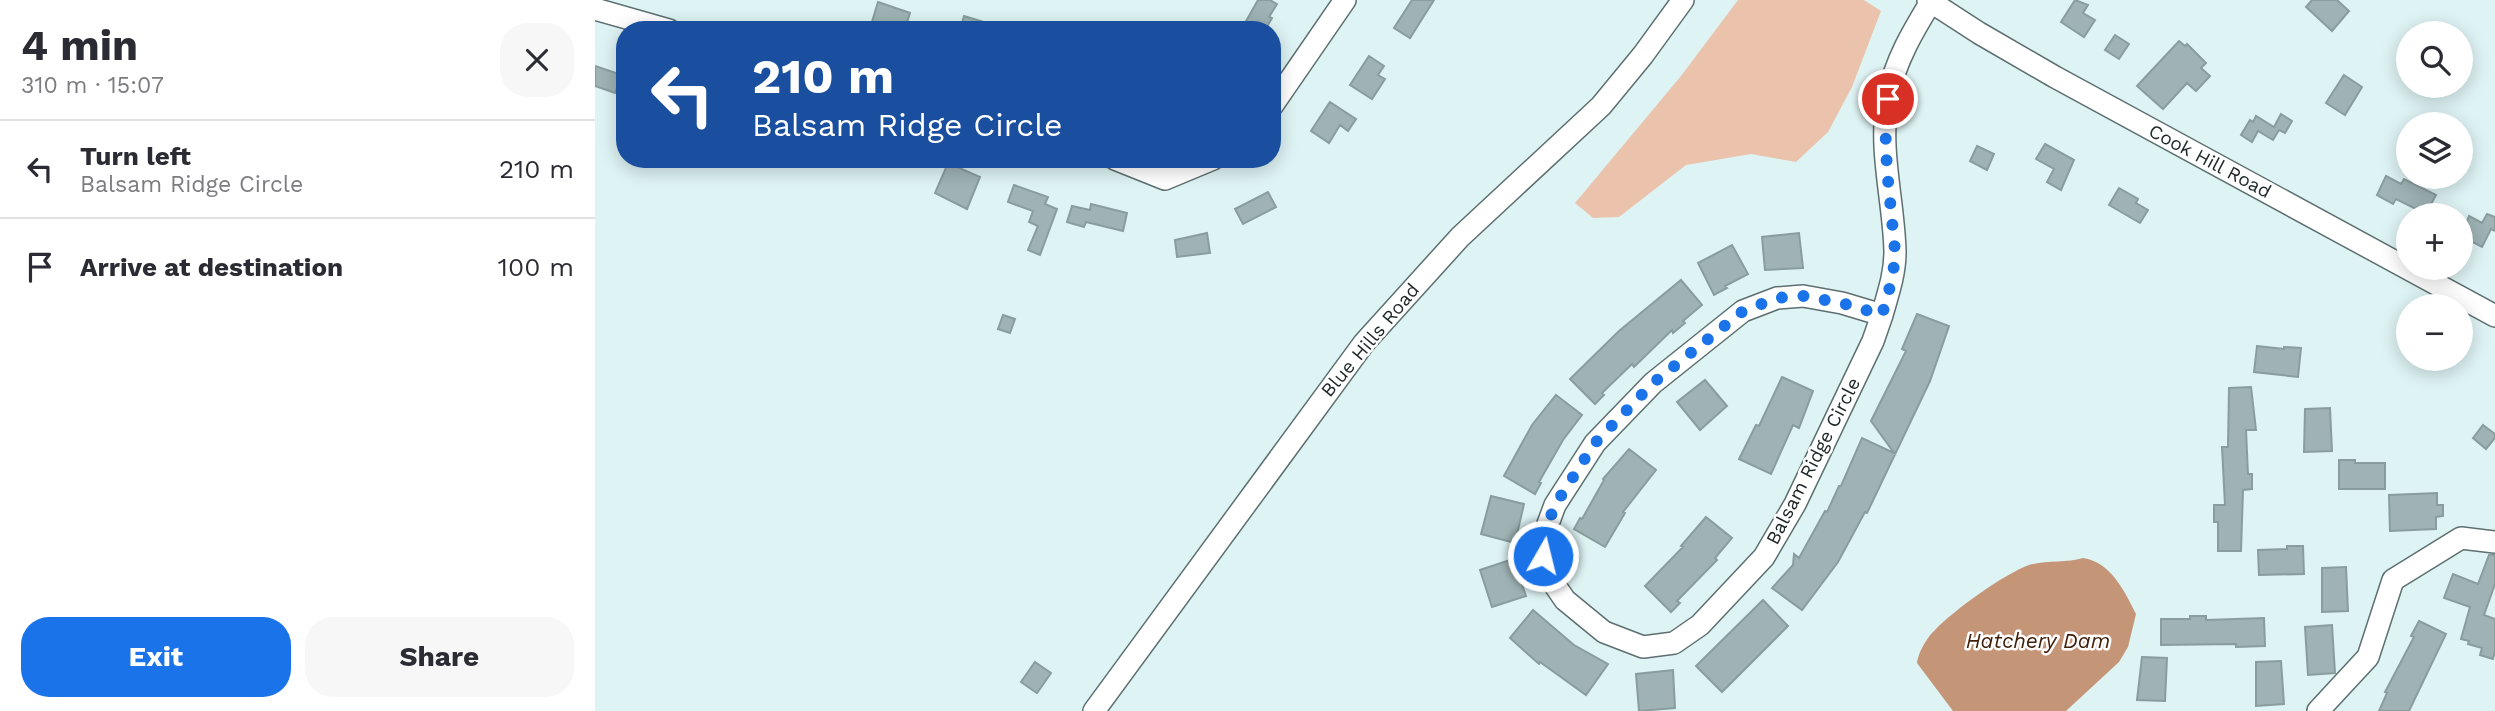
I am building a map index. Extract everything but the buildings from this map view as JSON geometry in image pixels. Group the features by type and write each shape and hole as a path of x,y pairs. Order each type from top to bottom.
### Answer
{"street":[{"path":"1281,93 1345,0"},
{"name":"Blue Hills Road","path":"1094,711 1364,343 1460,237 1601,106 1683,0"},
{"name":"Balsam Ridge Circle","path":"1882,315 1842,303 1803,296 1777,298 1743,311 1653,383 1595,443 1555,505 1542,540 1545,571 1565,600 1604,632 1643,647 1674,643 1700,625 1763,557 1789,514 1873,341 1882,315 1893,276 1895,251 1887,170 1885,121 1888,99 1906,44 1930,1"},
{"name":"Cook Hill Road","path":"1930,1 2055,77 2495,316"},
{"path":"595,9 637,21"},
{"path":"1138,168 1165,179 1191,168"},
{"path":"2318,711 2368,657 2393,580 2461,538 2495,542"}],"shaded area":[{"path":"1738,0 1864,0 1881,11 1852,87 1828,132 1796,162 1751,154 1686,165 1619,217 1593,218 1575,203 1681,76"}],"water":[{"name":"Hatchery Dam","path":"2083,558 2102,565 2116,579 2136,614 2128,647 2119,662 2066,711 1953,711 1917,663 1921,650 1932,633 1993,584 2029,565"}],"route":[{"path":"1543,556 1542,540 1555,505 1595,443 1653,383 1743,311 1777,298 1803,296 1842,303 1882,315 1893,276 1895,251 1887,170 1885,121 1888,99"}]}
